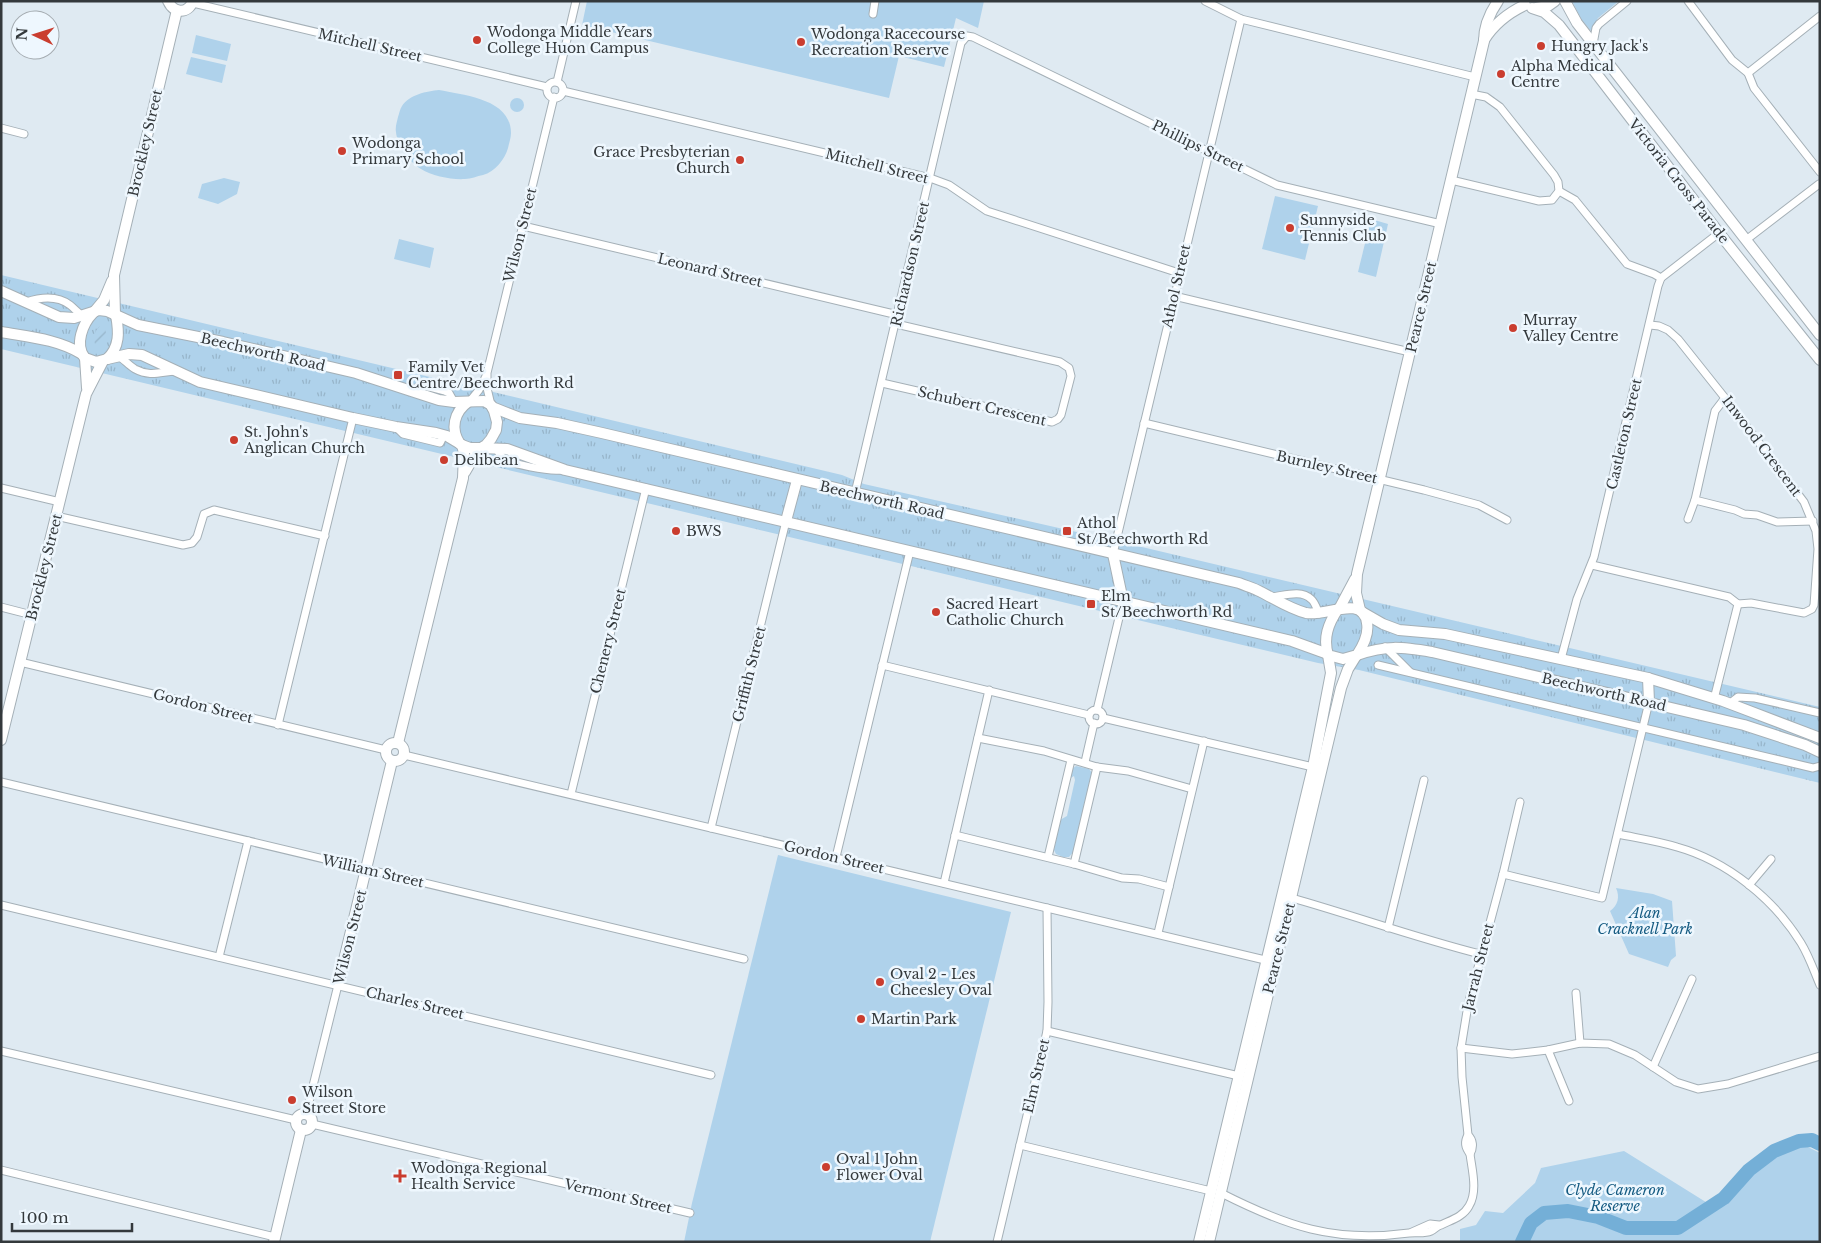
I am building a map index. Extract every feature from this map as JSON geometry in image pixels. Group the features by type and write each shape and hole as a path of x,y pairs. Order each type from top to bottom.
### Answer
{"main road":[{"path":"168,1 176,10 184,11 193,2"},
{"name":"Pearce Street","path":"1360,611 1356,593 1357,574 1484,41 1484,30 1498,1"},
{"name":"Pearce Street","path":"1484,41 1490,31 1516,9 1526,5 1542,8 1555,1"},
{"name":"Victoria Cross Parade","path":"1565,1 1577,23 1593,44 1820,335"},
{"name":"Victoria Cross Parade","path":"1526,5 1544,12 1559,25 1719,233 1820,360"},
{"name":"Brockley Street","path":"90,314 104,300 114,275 176,10"},
{"path":"1733,250 1746,240"},
{"name":"Brockley Street","path":"114,275 116,315"},
{"path":"1,291 59,317 70,318 104,310 116,315 119,331 118,341 114,351 105,360"},
{"path":"83,356 81,342 83,329 90,314"},
{"name":"Beechworth Road","path":"116,315 138,325 223,342 356,374 439,400 469,401"},
{"path":"1,332 68,346 94,361 132,353 142,354 200,382 353,418 396,427 428,431 444,435 470,448 494,448 512,451 565,470 1292,641 1328,654 1343,659 1356,655 1364,643 1367,632 1366,619 1360,611 1350,607 1339,609 1331,621 1326,634 1328,654"},
{"name":"Brockley Street","path":"1,740 86,394 87,371 83,356"},
{"name":"Brockley Street","path":"86,394 105,360"},
{"path":"398,743 463,478 464,453 455,435 455,420 460,409 469,401 481,400 491,406 496,418 496,430 489,442 480,448 463,478"},
{"name":"Beechworth Road","path":"491,406 520,418 557,423 1239,584 1299,611 1319,614 1339,609"},
{"path":"786,521 797,480"},
{"path":"1113,554 1123,601"},
{"name":"Pearce Street","path":"1339,609 1357,574"},
{"name":"Beechworth Road","path":"1360,611 1383,624 1399,630 1446,634 1648,678 1714,698 1820,738"},
{"name":"Beechworth Road","path":"1356,655 1385,647 1400,647 1432,652 1744,725 1805,745 1820,752"},
{"name":"Pearce Street","path":"1317,767 1331,673 1328,654"},
{"name":"Pearce Street","path":"1209,1242 1216,1192 1239,1076 1287,897 1317,767 1341,688 1356,655"},
{"path":"1648,678 1649,702"},
{"path":"398,743 404,749 404,755 398,761 392,761 388,758 386,750 392,744 398,743"},
{"name":"Wilson Street","path":"338,985 392,761"},
{"name":"Pearce Street","path":"1199,1242 1216,1192 1270,961"},
{"path":"301,1114 306,1114 310,1116 312,1124 307,1130 301,1130 296,1125 296,1120 301,1114"},
{"path":"274,1239 301,1130"}],"street":[{"path":"557,82 576,1"},
{"path":"873,14 875,1"},
{"path":"1206,1 1241,19 1475,77"},
{"path":"1593,44 1598,24 1627,1"},
{"path":"1688,1 1732,60 1748,73 1754,88 1820,173 1819,184 1746,240"},
{"name":"Mitchell Street","path":"193,2 548,87"},
{"path":"1748,73 1820,16"},
{"name":"Athol Street","path":"1113,554 1241,19"},
{"name":"Phillips Street","path":"967,36 973,37 1277,185 1441,224"},
{"name":"Richardson Street","path":"855,493 961,43 967,36"},
{"path":"557,82 562,86 563,91 554,97 548,94 548,87 551,83 557,82"},
{"name":"Mitchell Street","path":"563,91 930,178 949,185 987,212 1179,273"},
{"path":"1451,180 1539,201 1552,200 1559,191 1558,182 1554,176 1500,107 1486,97 1471,94"},
{"name":"Wilson Street","path":"469,401 479,390 487,373 554,97"},
{"path":"1,128 24,134"},
{"path":"1559,191 1576,200 1627,264 1661,278 1719,233"},
{"name":"Leonard Street","path":"523,226 898,315"},
{"name":"Castleton Street","path":"1561,659 1577,599 1592,565 1661,278"},
{"path":"1174,296 1410,352"},
{"path":"26,302 40,297 56,299 90,314"},
{"name":"Schubert Crescent","path":"882,383 1052,422 1061,415 1071,376 1069,368 1060,362 896,324"},
{"name":"Inwood Crescent","path":"1592,565 1728,597 1738,604 1751,603 1804,613 1812,609 1816,598 1818,550 1816,531 1804,502 1678,340 1668,330 1650,325"},
{"path":"118,356 142,372 157,374 176,371"},
{"name":"Wilson Street","path":"487,373 487,388 491,406"},
{"path":"1688,519 1695,500 1715,411 1725,398"},
{"path":"278,725 353,418"},
{"name":"Burnley Street","path":"1144,424 1479,505 1507,520"},
{"path":"1,488 60,502"},
{"name":"Chenery Street","path":"571,794 646,488"},
{"path":"1695,500 1744,514 1757,515 1777,522 1813,521"},
{"path":"56,516 183,545 192,543 197,537 204,514 214,510 325,536"},
{"name":"Griffith Street","path":"712,828 786,521"},
{"path":"836,858 910,551"},
{"name":"Beechworth Road","path":"1271,597 1292,593 1308,597 1312,600 1319,614"},
{"path":"1097,710 1123,601"},
{"path":"1714,698 1738,604"},
{"path":"1,607 32,615"},
{"path":"1385,647 1411,672"},
{"name":"Gordon Street","path":"20,662 386,750"},
{"path":"882,665 1089,715"},
{"name":"Beechworth Road","path":"1378,665 1813,768 1820,766"},
{"path":"944,883 989,690"},
{"path":"1730,704 1738,697 1755,698 1820,713"},
{"path":"1503,874 1602,898 1649,702"},
{"path":"1089,715 1092,711 1097,710"},
{"path":"1097,710 1103,718"},
{"path":"1089,715 1090,720 1094,723"},
{"path":"1094,723 1099,723 1103,718"},
{"path":"1103,718 1317,767"},
{"path":"1085,762 1094,723"},
{"path":"978,738 1040,750 1097,767 1128,771 1192,788"},
{"path":"1158,934 1204,741"},
{"name":"Gordon Street","path":"404,755 1270,961"},
{"path":"1048,857 1071,760"},
{"path":"1074,864 1097,767"},
{"path":"1388,928 1424,780"},
{"name":"William Street","path":"1,782 744,959"},
{"name":"Jarrah Street","path":"1020,1145 1216,1192 1272,1218 1334,1235 1378,1237 1412,1232 1430,1224 1439,1225 1455,1219 1471,1204 1474,1187 1470,1154 1472,1138 1468,1135 1461,1048 1468,1005 1480,954 1503,874 1520,802"},
{"path":"1618,834 1678,847 1720,866 1749,885 1780,915 1800,943 1820,985"},
{"path":"955,835 1048,857 1122,878 1169,886"},
{"path":"220,957 248,841"},
{"path":"1749,885 1771,860"},
{"path":"1287,897 1480,954"},
{"name":"Charles Street","path":"1,905 711,1075"},
{"name":"Elm Street","path":"997,1242 1047,1031 1047,908"},
{"path":"1653,1067 1692,980"},
{"name":"Wilson Street","path":"306,1114 338,985"},
{"path":"1576,993 1580,1043"},
{"path":"1047,1031 1239,1076"},
{"path":"1461,1048 1512,1054 1548,1050 1580,1043 1609,1044 1629,1052 1676,1082 1698,1088 1728,1084 1820,1056"},
{"path":"1548,1050 1569,1100"},
{"path":"1,1051 296,1120"},
{"name":"Vermont Street","path":"312,1124 690,1213"},
{"path":"1,1170 274,1239"}],"green space":[{"name":"Wodonga Racecourse Recreation Reserve","path":"587,1 984,1 978,28 956,18 944,67 899,56 889,98 582,25"},
{"path":"1572,1 1619,1 1598,18 1591,31 1581,19"},
{"path":"196,35 231,44 227,61 192,53"},
{"path":"191,57 226,65 222,83 186,74"},
{"path":"439,90 473,97 495,106 509,122 511,133 508,148 505,156 492,171 467,179 442,177 421,169 404,153 396,130 401,107 414,96"},
{"path":"514,98 520,98 524,105 520,112 514,112 510,108 510,102"},
{"path":"224,178 240,182 237,194 218,204 198,198 202,184"},
{"name":"Sunnyside Tennis Club","path":"1275,196 1318,206 1305,260 1262,249"},
{"path":"1371,219 1388,224 1376,277 1358,272"},
{"path":"399,239 434,248 430,268 394,259"},
{"path":"1,275 842,475 864,484 1125,543 1820,707 1820,783 1359,670 1318,663 1,349"},
{"path":"101,326 105,327 106,333 102,345 99,346 94,342 94,336 97,329"},
{"path":"1076,766 1089,769 1092,773 1074,851 1069,857 1063,857 1056,854 1054,850 1060,820 1067,816 1075,780 1074,776 1069,779 1072,769"},
{"name":"Martin Park","path":"778,855 1011,912 930,1242 684,1242"},
{"name":"Alan Cracknell Park","path":"1616,888 1653,894 1672,901 1676,956 1671,960 1668,967 1629,954 1610,911 1618,901"},
{"name":"Clyde Cameron Reserve","path":"1802,1144 1820,1153 1820,1242 1460,1242 1460,1229 1476,1225 1485,1211 1503,1213 1535,1183 1541,1168 1624,1151 1709,1204 1739,1186 1777,1154"}],"waterway":[{"path":"1522,1242 1531,1223 1544,1213 1568,1211 1598,1217 1626,1228 1678,1228 1724,1198 1749,1170 1774,1151 1799,1141 1812,1140 1820,1144"}],"place":[{"name":"Wodonga Middle Years College Huon Campus","path":"477,40"},
{"name":"Wodonga Racecourse Recreation Reserve","path":"801,42"},
{"name":"Hungry Jack's","path":"1541,46"},
{"name":"Alpha Medical Centre","path":"1501,74"},
{"name":"Wodonga Primary School","path":"342,151"},
{"name":"Grace Presbyterian Church","path":"740,160"},
{"name":"Sunnyside Tennis Club","path":"1290,228"},
{"name":"Murray Valley Centre","path":"1513,328"},
{"name":"Family Vet Centre/Beechworth Rd","path":"398,375"},
{"name":"St. John's Anglican Church","path":"234,440"},
{"name":"Delibean","path":"444,460"},
{"name":"BWS","path":"676,531"},
{"name":"Athol St/Beechworth Rd","path":"1067,531"},
{"name":"Elm St/Beechworth Rd","path":"1091,604"},
{"name":"Sacred Heart Catholic Church","path":"936,612"},
{"name":"Oval 2 - Les Cheesley Oval","path":"880,982"},
{"name":"Martin Park","path":"861,1019"},
{"name":"Wilson Street Store","path":"292,1100"},
{"name":"Oval 1 John Flower Oval","path":"826,1167"},
{"name":"Wodonga Regional Health Service","path":"400,1176"}]}
